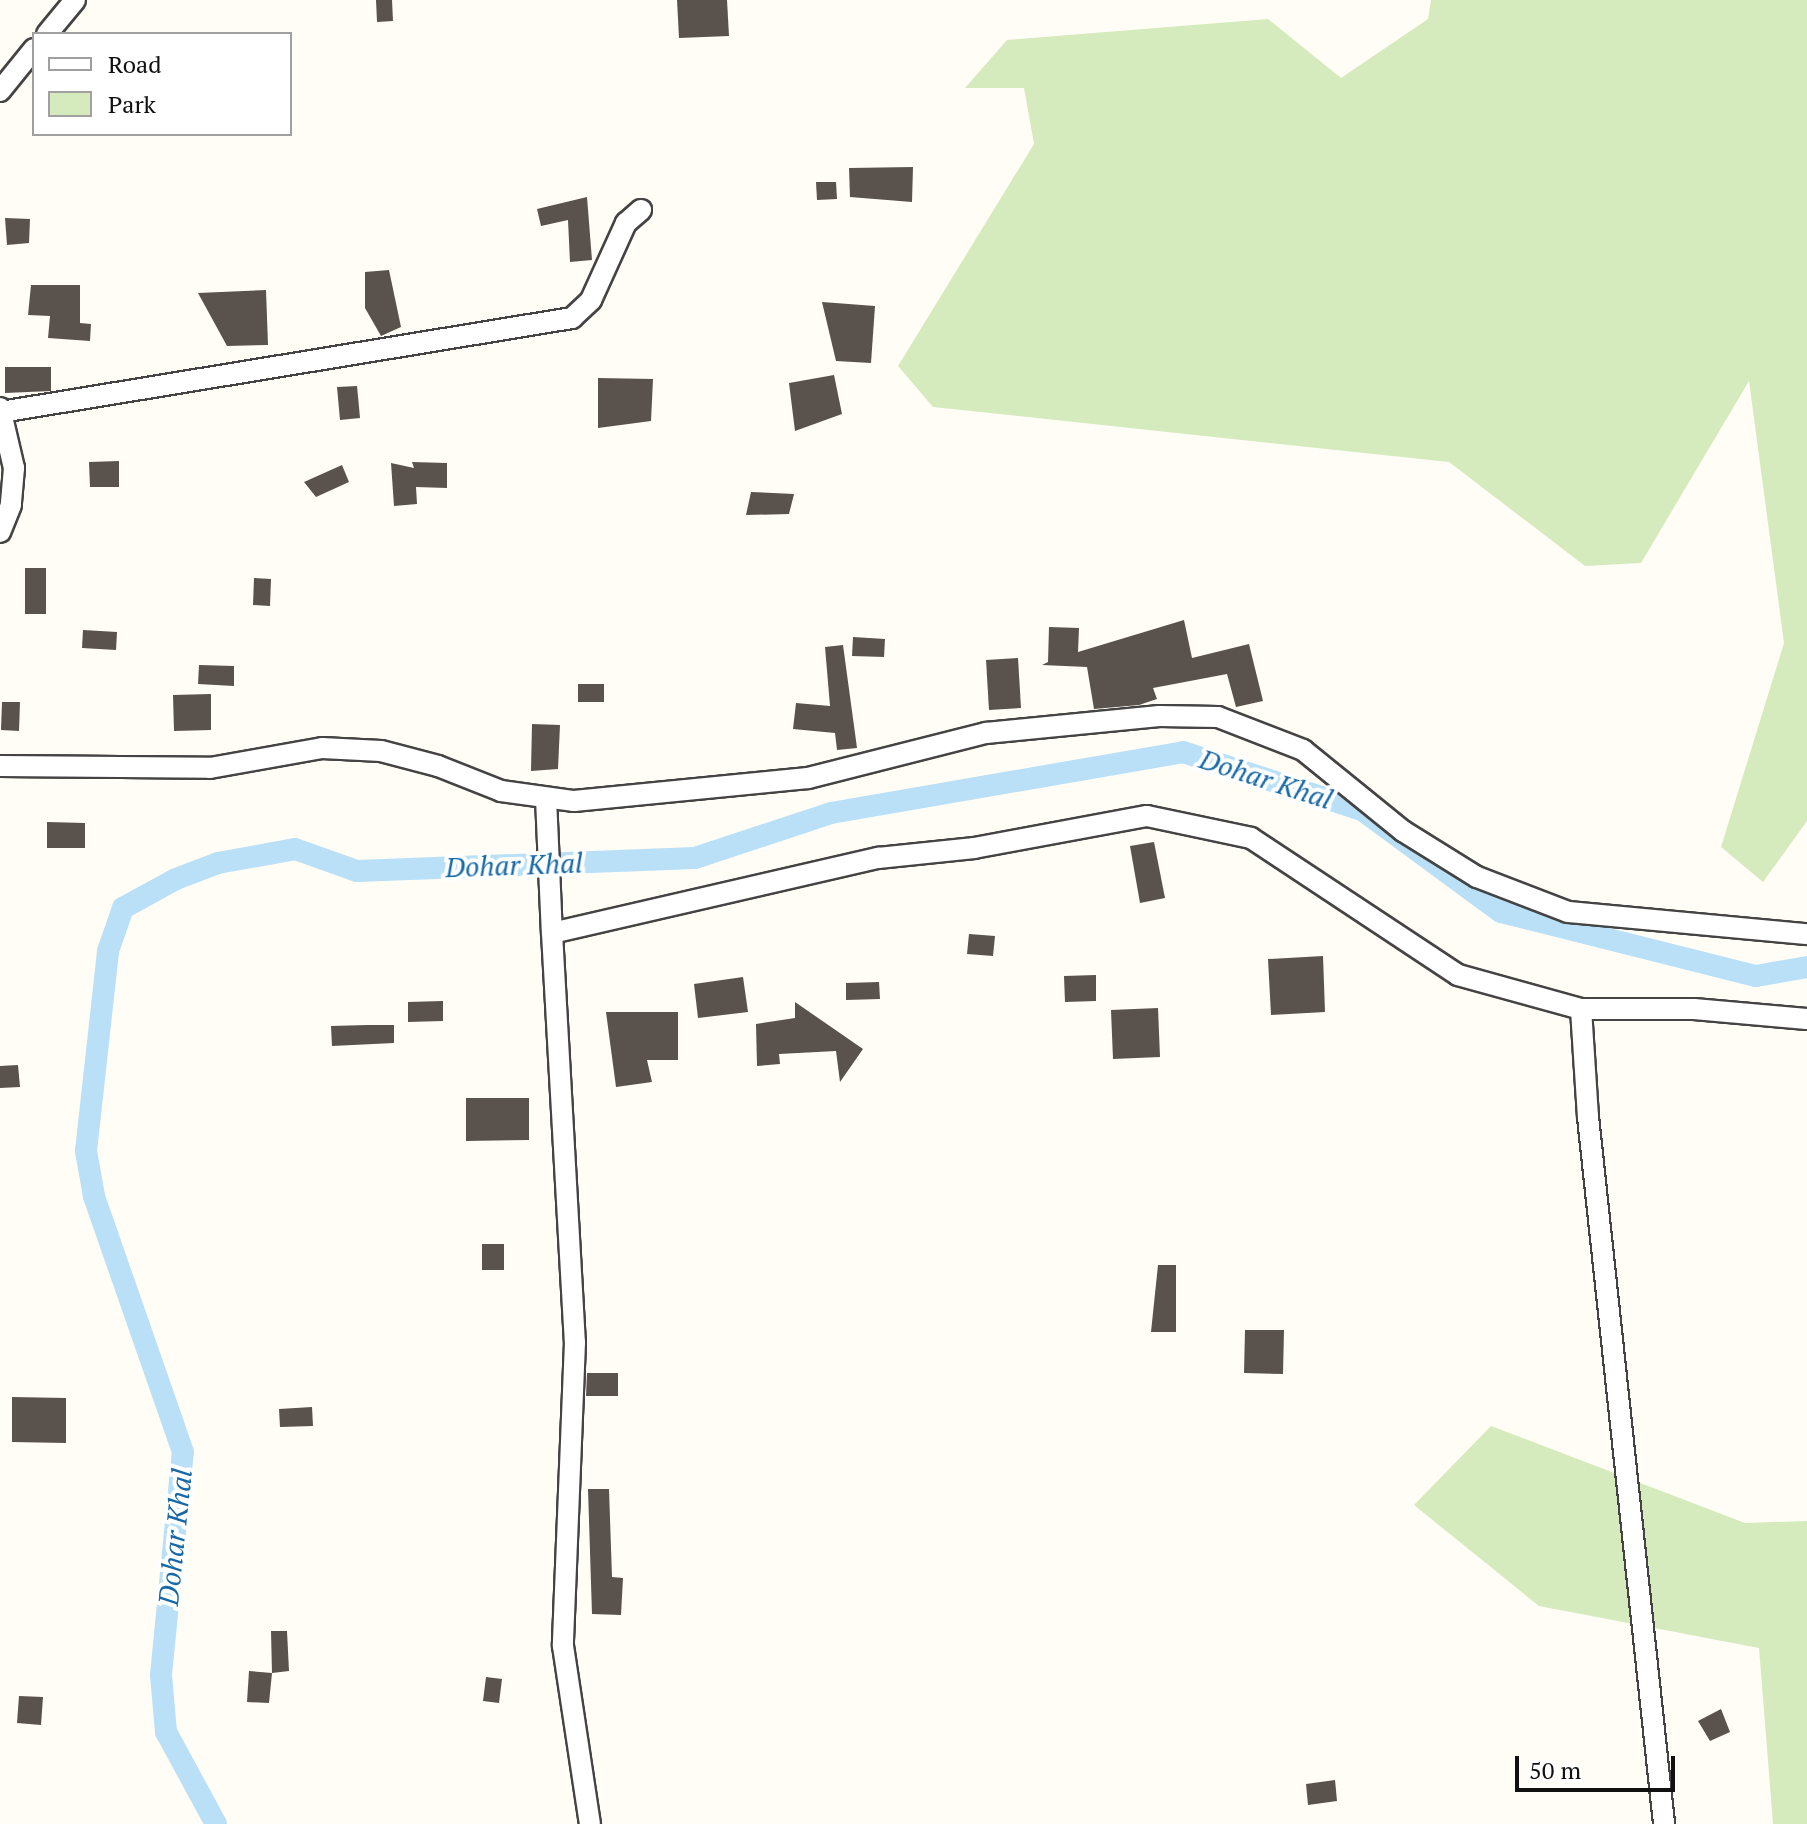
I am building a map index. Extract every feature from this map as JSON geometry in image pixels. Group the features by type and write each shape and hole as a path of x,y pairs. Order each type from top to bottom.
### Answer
{"street":[{"path":"49,32 75,0"},
{"path":"0,91 32,51"},
{"path":"0,532 11,505 14,468 0,410 572,318 591,300 626,223 641,210"},
{"path":"0,766 210,768 322,748 381,751 438,766 501,791 546,798 637,797 808,778 986,733 1159,716 1218,717 1303,750 1403,831 1477,877 1568,912 1807,934"},
{"path":"546,798 575,1342 563,1646 590,1824"},
{"path":"552,933 878,858 974,848 1147,816 1251,838 1458,975 1581,1009 1694,1009 1807,1019"},
{"path":"1581,1009 1588,1117 1664,1824"}],"green space":[{"path":"1431,0 1807,0 1807,821 1763,882 1721,847 1784,643 1749,381 1641,563 1585,566 1449,462 933,407 898,366 1034,144 1024,88 965,88 1007,40 1268,19 1341,78 1428,19"},
{"path":"1491,1426 1745,1523 1807,1521 1807,1824 1773,1824 1759,1648 1539,1606 1414,1505"}],"building":[{"path":"376,0 392,0 393,21 377,22"},
{"path":"677,0 727,0 729,36 679,38"},
{"path":"913,167 912,202 850,197 849,168"},
{"path":"816,182 836,182 837,199 817,200"},
{"path":"587,197 592,260 570,262 568,220 541,226 537,209"},
{"path":"5,218 30,219 29,243 7,245"},
{"path":"389,270 401,327 381,336 365,308 365,272"},
{"path":"31,285 80,285 80,323 91,324 90,341 48,338 50,316 28,315"},
{"path":"266,290 268,345 227,346 198,293"},
{"path":"822,302 875,306 871,363 836,361"},
{"path":"5,367 51,367 51,391 5,393"},
{"path":"834,375 842,414 795,431 789,383"},
{"path":"598,378 653,379 651,421 598,428"},
{"path":"357,386 360,418 340,420 337,387"},
{"path":"119,461 119,487 90,487 89,462"},
{"path":"412,462 447,463 447,488 416,487 417,504 394,506 391,463 414,468"},
{"path":"342,465 349,482 316,497 304,482"},
{"path":"751,492 794,494 789,514 746,515"},
{"path":"25,568 46,568 46,614 25,614"},
{"path":"254,578 271,579 270,606 253,605"},
{"path":"1184,620 1192,658 1249,644 1263,701 1236,707 1227,674 1153,688 1157,699 1139,705 1094,709 1087,667 1042,665 1048,662 1049,627 1079,628 1078,652"},
{"path":"83,630 117,632 116,650 82,648"},
{"path":"853,637 885,639 884,657 852,656"},
{"path":"843,645 857,748 837,750 835,733 793,729 796,703 830,706 825,647"},
{"path":"1018,658 1021,708 989,710 986,660"},
{"path":"199,665 234,666 234,686 198,684"},
{"path":"578,684 604,684 604,702 578,702"},
{"path":"211,694 211,730 174,731 173,695"},
{"path":"2,702 20,702 19,731 1,730"},
{"path":"532,724 560,725 558,769 531,771"},
{"path":"47,822 85,823 85,848 47,848"},
{"path":"1154,842 1165,898 1140,903 1130,846"},
{"path":"969,934 995,936 993,956 967,954"},
{"path":"1323,956 1325,1012 1271,1015 1268,959"},
{"path":"1096,975 1096,1001 1065,1002 1064,976"},
{"path":"743,977 748,1012 698,1018 694,984"},
{"path":"879,982 880,999 846,1000 846,983"},
{"path":"443,1001 443,1021 408,1022 408,1002"},
{"path":"795,1002 863,1049 840,1082 836,1051 779,1054 780,1064 757,1066 756,1024 795,1018"},
{"path":"1158,1008 1160,1057 1113,1059 1111,1010"},
{"path":"606,1012 678,1012 678,1060 647,1060 652,1082 616,1087"},
{"path":"394,1025 394,1043 332,1046 331,1026"},
{"path":"18,1065 20,1087 0,1088 0,1066"},
{"path":"466,1098 529,1098 529,1140 466,1141"},
{"path":"482,1244 504,1244 504,1270 482,1270"},
{"path":"1158,1265 1176,1265 1176,1332 1151,1332"},
{"path":"1245,1330 1284,1330 1283,1374 1244,1373"},
{"path":"587,1373 618,1373 618,1396 586,1396"},
{"path":"12,1397 66,1398 66,1443 12,1442"},
{"path":"312,1407 313,1426 280,1427 279,1409"},
{"path":"588,1489 609,1489 612,1577 623,1578 621,1615 592,1614"},
{"path":"271,1631 287,1631 289,1671 272,1673"},
{"path":"249,1671 272,1673 269,1703 247,1702"},
{"path":"486,1677 502,1679 499,1703 483,1701"},
{"path":"19,1696 43,1697 41,1725 17,1723"},
{"path":"1721,1709 1730,1732 1710,1741 1698,1721"},
{"path":"1335,1780 1337,1801 1308,1805 1306,1784"}],"waterway":[{"name":"Dohar Khal","path":"216,1824 166,1732 161,1675 183,1452 94,1196 86,1151 108,951 123,908 176,879 218,863 295,849 357,871 695,858 831,813 1183,752 1362,810 1501,912 1756,976 1807,967"}]}
